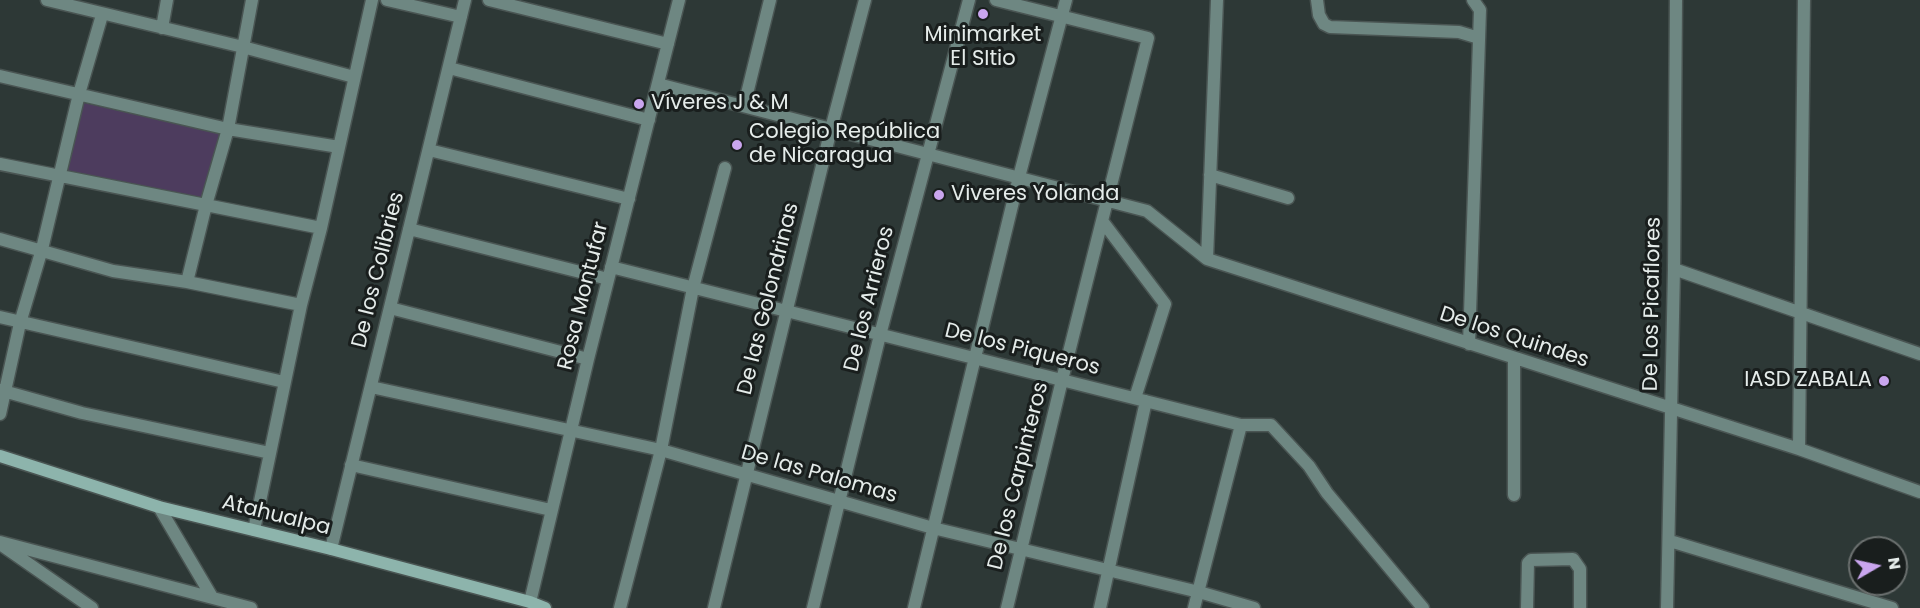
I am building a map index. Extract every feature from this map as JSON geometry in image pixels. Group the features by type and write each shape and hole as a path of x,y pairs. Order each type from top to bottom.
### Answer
{"street":[{"path":"47,0 243,47 354,77"},
{"path":"162,28 167,0"},
{"path":"188,282 206,205 228,129 252,0"},
{"path":"254,530 301,305 321,228 372,0"},
{"path":"387,0 461,17"},
{"name":"De los Colibries","path":"332,549 465,0"},
{"path":"489,0 668,44"},
{"name":"Rosa Montufar","path":"530,602 588,359 679,0"},
{"path":"744,106 770,0"},
{"name":"De las Golondrinas","path":"714,608 831,129 865,0"},
{"name":"De los Arrieros","path":"813,608 880,335 969,0"},
{"path":"996,0 1062,17"},
{"path":"914,608 1019,177 1066,0"},
{"path":"1207,260 1217,0"},
{"path":"1317,0 1319,15 1324,24 1330,27 1459,32 1479,38"},
{"name":"De Los Picaflores","path":"1667,608 1670,541 1676,0"},
{"path":"1799,449 1804,0"},
{"path":"1469,344 1479,38 1477,5"},
{"path":"0,414 2,391 42,249 79,94 102,15"},
{"name":"De los Carpinteros","path":"1007,608 1148,38 1062,17"},
{"path":"449,68 649,120"},
{"path":"0,76 228,129 339,147"},
{"name":"De los Quindes","path":"658,84 1147,211 1207,260 1799,449 1920,492"},
{"path":"429,150 629,199"},
{"path":"0,164 321,228"},
{"path":"620,608 661,450 693,288 725,168"},
{"path":"1210,175 1288,198"},
{"path":"1100,608 1141,400 1165,303 1103,222"},
{"name":"De los Piqueros","path":"409,230 610,273 693,288 1241,425 1271,425 1309,466 1327,493 1423,608"},
{"path":"0,239 42,249 113,271 188,282 301,305"},
{"path":"1674,269 1920,354"},
{"path":"390,308 588,359"},
{"path":"0,317 284,382"},
{"path":"1514,359 1514,495"},
{"name":"De las Palomas","path":"371,387 661,450 933,528 1199,592 1254,608"},
{"path":"2,391 81,413 270,453"},
{"path":"1194,608 1241,425"},
{"name":"Atahualpa","path":"0,456 159,507 332,549 545,608"},
{"path":"351,465 551,510"},
{"path":"159,507 212,597"},
{"path":"1670,541 1892,608"},
{"path":"0,543 252,608"},
{"path":"0,543 92,608"},
{"path":"1527,608 1528,563 1531,560 1573,559 1580,570 1580,608"}],"shaded area":[{"path":"80,102 222,134 206,201 63,175"}],"place":[{"name":"Minimarket El SItio","path":"983,14"},
{"name":"Víveres J & M","path":"639,104"},
{"name":"Colegio República de Nicaragua","path":"737,145"},
{"name":"Viveres Yolanda","path":"939,195"},
{"name":"IASD ZABALA","path":"1884,381"}]}
